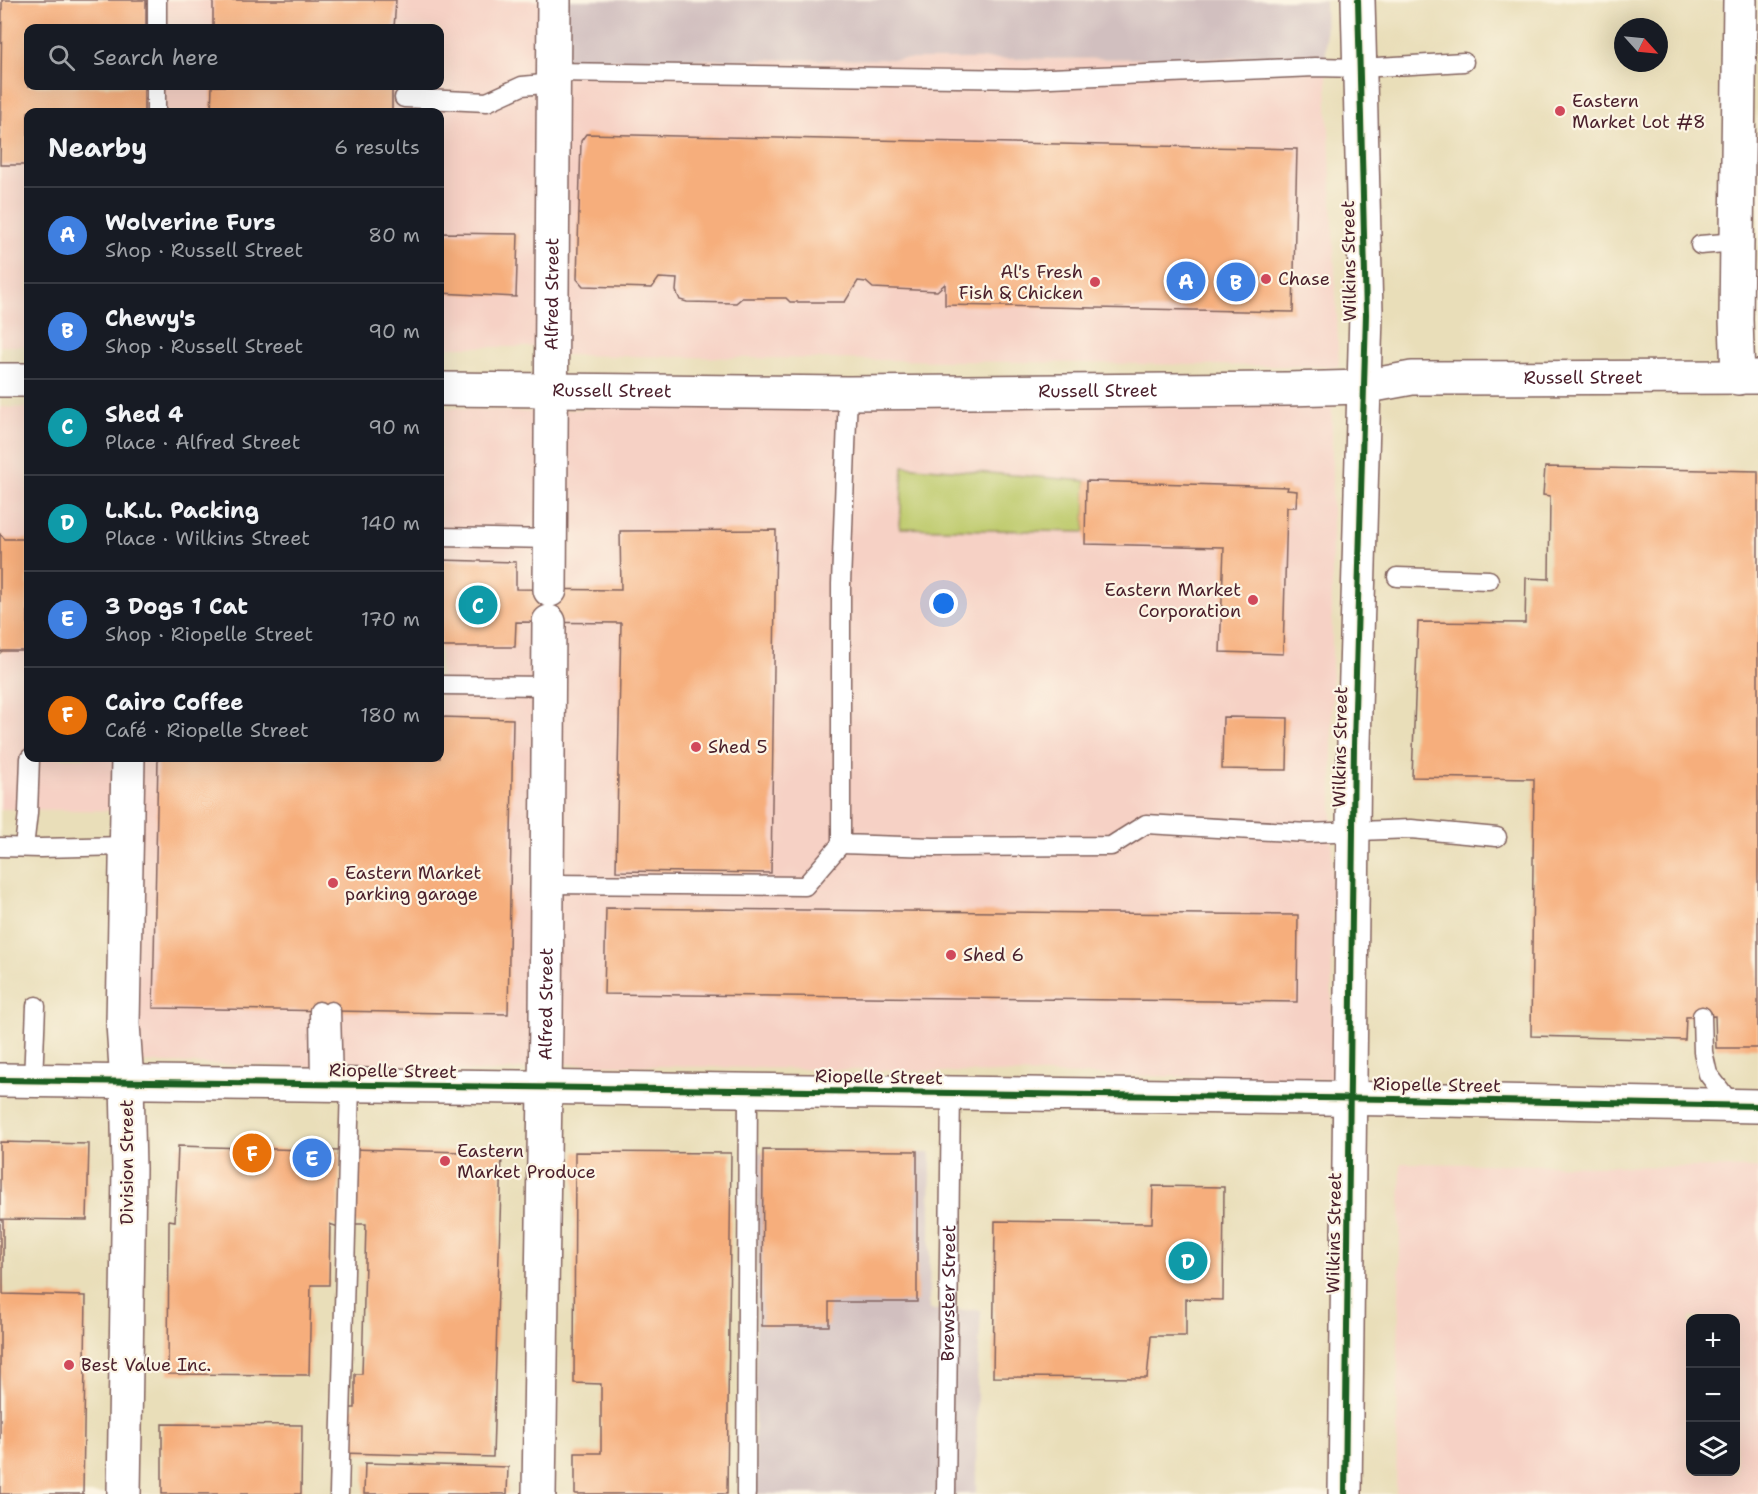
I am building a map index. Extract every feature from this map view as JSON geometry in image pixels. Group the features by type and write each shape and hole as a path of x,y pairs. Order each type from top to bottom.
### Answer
{"street":[{"name":"Alfred Street","path":"549,590 554,0"},
{"name":"Wilkins Street","path":"1345,1494 1353,832 1366,314 1358,0"},
{"path":"1740,0 1737,242 1748,377"},
{"name":"Russell Street","path":"444,389 848,393 1287,389 1363,387 1412,378 1748,377"},
{"path":"0,380 24,381"},
{"name":"Alfred Street","path":"539,1494 548,884 549,622"},
{"name":"Division Street","path":"124,1494 129,1169 123,1024 128,762"},
{"name":"Riopelle Street","path":"0,1080 1745,1105"}],"lane":[{"path":"157,0 157,24"},
{"path":"404,98 487,102 522,86 554,78 1026,79 1360,68 1464,62"},
{"path":"156,90 156,108"},
{"path":"1701,245 1737,242"},
{"path":"548,884 805,886 841,844 841,584 848,393"},
{"path":"444,537 550,539"},
{"path":"1397,577 1489,580"},
{"path":"444,685 549,686"},
{"path":"24,847 30,762"},
{"path":"841,844 934,847 1111,846 1146,824 1308,833 1411,829 1497,837"},
{"path":"0,847 126,846"},
{"path":"33,1081 36,1006"},
{"path":"325,1011 334,1085 339,1494"},
{"path":"1702,1016 1703,1052 1708,1074 1745,1105"},
{"path":"746,1494 748,1090"},
{"name":"Brewster Street","path":"946,1494 951,1093"}],"shaded area":[{"path":"0,0 545,0 539,347 444,347 444,108 24,108 24,346 0,346"},
{"path":"560,0 1325,0 1326,58 560,60"},
{"path":"1326,58 1339,367 559,355 560,60"},
{"path":"1332,392 1332,1080 562,1064 496,1072 131,1062 130,811 0,809 0,407 24,408 24,762 444,762 444,407 528,412 629,406"},
{"path":"758,1152 931,1153 929,1310 981,1310 977,1380 976,1494 754,1494"},
{"path":"1401,1163 1758,1168 1758,1494 1396,1494"}],"green space":[{"path":"903,466 1086,481 1085,532 900,528"}],"building":[{"path":"2,0 146,0 146,24 24,24 24,90 144,90 144,108 24,108 24,165 0,165"},
{"path":"213,0 396,0 394,24 213,24"},
{"path":"212,90 392,90 392,108 211,108"},
{"path":"586,134 1297,149 1293,312 945,305 945,284 937,291 873,288 866,282 858,281 845,302 790,302 786,298 742,298 736,303 680,300 676,291 677,279 659,278 652,288 583,286 577,279 581,141"},
{"path":"444,233 518,234 516,297 444,293"},
{"path":"1545,467 1758,471 1758,1048 1716,1048 1715,1016 1686,1017 1685,1040 1531,1036 1534,779 1412,777 1418,622 1525,623 1526,578 1549,579 1550,496 1543,495"},
{"name":"Eastern Market Corporation","path":"1086,481 1288,487 1287,490 1297,491 1296,507 1287,507 1283,654 1220,652 1224,547 1085,544"},
{"name":"Shed 5","path":"776,530 771,873 616,871 621,623 516,622 515,647 444,647 444,560 516,562 516,589 621,590 620,531"},
{"path":"0,534 5,539 24,539 24,651 2,651 0,653"},
{"name":"Eastern Market parking garage","path":"444,717 513,719 508,1014 153,1008 158,762 444,762"},
{"path":"1223,717 1288,718 1287,770 1222,769"},
{"name":"Shed 6","path":"606,908 1298,915 1297,1002 604,994"},
{"path":"0,1142 89,1144 87,1220 0,1219"},
{"path":"178,1146 340,1151 338,1227 330,1224 329,1285 311,1285 309,1375 168,1374 169,1220 175,1221"},
{"path":"350,1149 502,1153 493,1457 341,1453 342,1408 355,1408 355,1374 362,1374 366,1224 348,1224"},
{"path":"763,1150 917,1151 917,1302 829,1302 829,1326 762,1326"},
{"path":"575,1152 731,1153 727,1494 575,1494 575,1453 601,1453 601,1384 574,1383"},
{"path":"1153,1186 1224,1187 1223,1300 1186,1299 1186,1336 1151,1336 1147,1378 993,1377 995,1221 1152,1223"},
{"path":"0,1220 3,1220 3,1294 86,1296 83,1494 0,1494"},
{"path":"162,1424 302,1425 301,1494 162,1494"},
{"path":"365,1463 508,1467 507,1494 364,1494"}],"cycle path":[{"path":"1345,1494 1354,745 1366,314 1358,0"},
{"path":"0,1080 1758,1106"}],"place":[{"name":"Eastern Market Lot #8","path":"1560,111"},
{"name":"Chase","path":"1266,279"},
{"name":"Wolverine Furs","path":"1186,281"},
{"name":"Al's Fresh Fish & Chicken","path":"1095,282"},
{"name":"Chewy's","path":"1236,282"},
{"name":"Eastern Market Corporation","path":"1253,600"},
{"name":"Shed 4","path":"478,605"},
{"name":"Shed 5","path":"696,747"},
{"name":"Eastern Market parking garage","path":"333,883"},
{"name":"Shed 6","path":"951,955"},
{"name":"Cairo Coffee","path":"252,1153"},
{"name":"3 Dogs 1 Cat","path":"312,1158"},
{"name":"Eastern Market Produce","path":"445,1161"},
{"name":"L.K.L. Packing","path":"1188,1261"},
{"name":"Best Value Inc.","path":"69,1365"}]}
